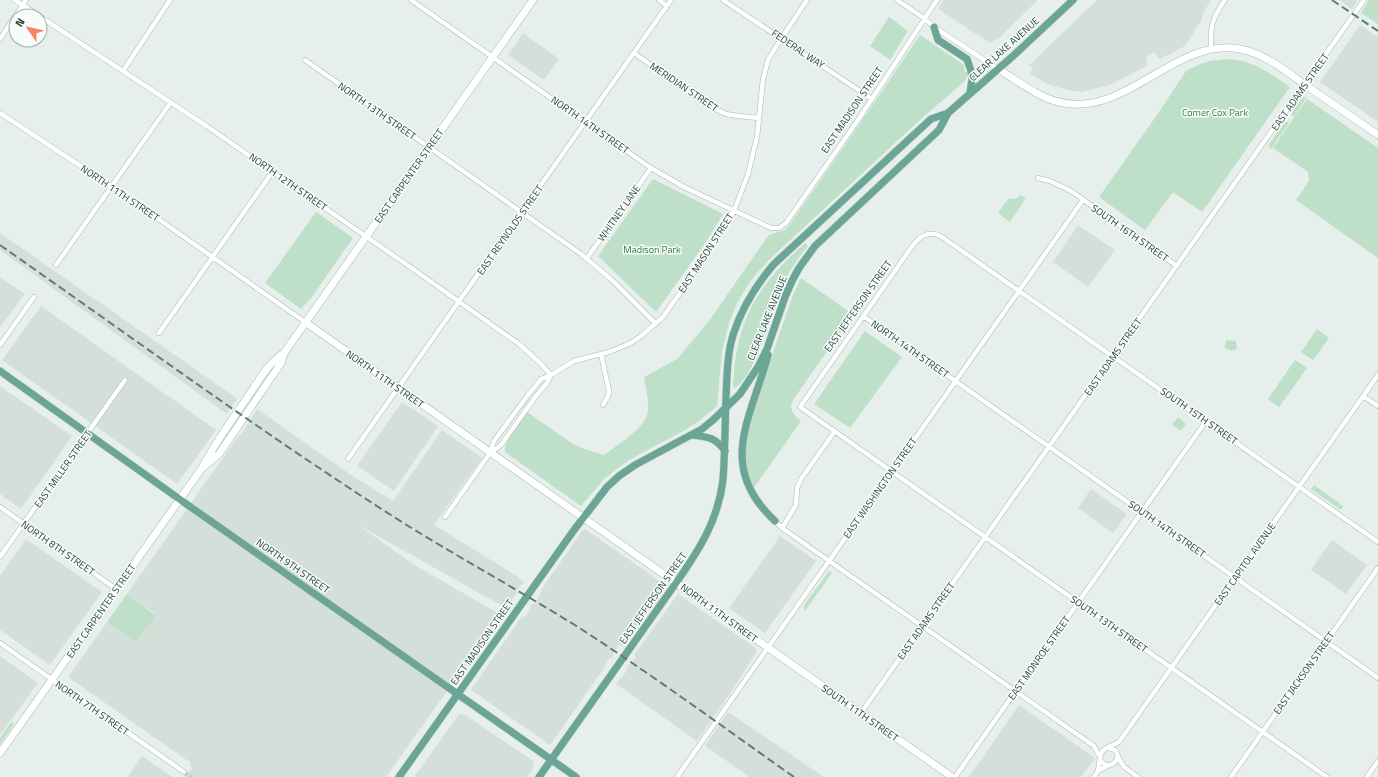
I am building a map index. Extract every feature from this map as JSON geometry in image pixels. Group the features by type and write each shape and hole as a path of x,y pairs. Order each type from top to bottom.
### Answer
{"main road":[{"name":"CLEAR LAKE AVENUE","path":"726,408 740,394 758,367 767,349 792,281 799,268 815,246 939,130 948,113 1073,0"},
{"path":"934,27 938,40 967,59 971,71 970,94"},
{"name":"CLEAR LAKE AVENUE","path":"726,408 727,368 733,336 748,298 764,276 774,264 931,119 948,113"},
{"path":"775,521 761,508 751,492 743,470 741,446 744,429 762,375 776,324"},
{"name":"NORTH 9TH STREET","path":"0,371 576,777"},
{"name":"EAST MADISON STREET","path":"399,777 582,518 607,487 619,476 636,465 692,435 713,420 726,408"},
{"name":"EAST JEFFERSON STREET","path":"539,777 676,583 697,552 713,522 722,494 726,408"},
{"path":"692,435 712,439 718,442 725,451"}],"street":[{"name":"NORTH 12TH STREET","path":"16,0 171,102 366,236 519,344 551,375"},
{"path":"0,39 26,0"},
{"path":"123,71 170,0"},
{"name":"NORTH 14TH STREET","path":"411,0 651,168 684,187 734,211 771,228 779,228"},
{"name":"EAST CARPENTER STREET","path":"0,753 202,468 219,454 281,363 284,352 533,0"},
{"path":"658,0 667,6"},
{"name":"EAST REYNOLDS STREET","path":"348,459 671,0"},
{"name":"FEDERAL WAY","path":"723,0 872,99"},
{"name":"EAST MASON STREET","path":"445,517 490,453 501,445 532,401 547,384 551,375 574,362 631,343 656,324 668,310 708,253 734,211 749,168 755,143 765,69 781,38 807,0"},
{"path":"897,0 934,27 1033,91 1051,100 1065,104 1084,104 1108,99 1185,59 1211,49 1231,48 1253,52 1275,64 1378,135"},
{"name":"EAST MADISON STREET","path":"779,228 783,226 789,218 872,99 937,0"},
{"path":"1211,49 1211,27 1216,14 1225,0"},
{"name":"EAST ADAMS STREET","path":"861,713 1364,0"},
{"name":"MERIDIAN STREET","path":"634,53 707,105 726,114 759,118"},
{"name":"NORTH 13TH STREET","path":"305,60 587,258 612,280 656,324"},
{"path":"56,265 171,102"},
{"name":"NORTH 11TH STREET","path":"0,113 112,187 213,257 768,648"},
{"name":"WHITNEY LANE","path":"587,258 651,168"},
{"path":"159,333 273,171"},
{"name":"SOUTH 16TH STREET","path":"1038,178 1064,187 1177,266"},
{"name":"EAST WASHINGTON STREET","path":"676,777 1083,200"},
{"name":"EAST JEFFERSON STREET","path":"835,431 800,407 918,239 930,233 942,237"},
{"name":"SOUTH 15TH STREET","path":"942,237 1378,542"},
{"path":"0,345 34,297"},
{"name":"NORTH 14TH STREET","path":"863,316 956,381"},
{"path":"601,354 609,391 603,405"},
{"name":"EAST CAPITOL AVENUE","path":"1119,742 1378,375"},
{"name":"EAST MILLER STREET","path":"0,557 125,380"},
{"name":"SOUTH 14TH STREET","path":"956,381 1378,678"},
{"path":"1363,396 1378,406"},
{"name":"EAST MONROE STREET","path":"955,777 1206,421"},
{"path":"782,528 796,505 797,488 801,479 835,431 892,471"},
{"name":"SOUTH 13TH STREET","path":"892,471 1327,777"},
{"name":"NORTH 8TH STREET","path":"0,507 116,589"},
{"path":"775,521 782,528 830,560 1094,746 1112,748 1115,750 1124,767 1138,777"},
{"name":"EAST JACKSON STREET","path":"1231,777 1378,568"},
{"name":"NORTH 7TH STREET","path":"0,643 184,772"},
{"name":"SOUTH 11TH STREET","path":"768,648 952,777"},
{"path":"1094,777 1098,772 1116,761 1119,742 1105,748 1101,752 1098,772"},
{"path":"1094,746 1104,764 1124,767"},
{"path":"1367,777 1378,761"}],"shaded area":[{"path":"943,0 1038,0 1000,37 990,43 938,9"},
{"path":"1097,0 1211,0 1201,21 1185,46 1160,59 1154,52 1146,57 1147,66 1110,85 1082,92 1068,90 1047,84 1030,73 1033,69 1029,65"},
{"path":"1339,0 1358,0 1352,9"},
{"path":"1360,25 1378,37 1378,122 1320,82"},
{"path":"523,33 559,59 544,80 508,55"},
{"path":"1078,225 1115,250 1088,287 1053,262"},
{"path":"0,233 238,399 236,402 235,401 227,414 0,250"},
{"path":"0,277 25,294 0,327"},
{"path":"41,306 216,430 177,484 2,360"},
{"path":"0,386 72,436 21,509 0,494"},
{"path":"402,402 438,426 394,491 357,466"},
{"path":"257,409 351,475 393,501 442,430 482,458 434,525 517,576 524,582 517,590 517,593 506,608 358,525 413,564 503,616 457,680 455,680 386,777 186,777 192,768 190,766 191,763 68,677 107,622 136,641 154,613 127,594 239,435 241,435"},
{"path":"1091,489 1127,514 1113,533 1078,508"},
{"path":"585,529 664,584 664,586 622,646 619,644 611,659 609,658 602,671 550,745 471,690 522,616 525,617 531,608 530,607 540,595 541,590 582,531"},
{"path":"780,536 816,561 765,633 729,608"},
{"path":"26,539 102,592 50,665 0,630 0,576"},
{"path":"1332,540 1367,565 1346,594 1311,570"},
{"path":"678,594 753,646 757,651 697,741 616,684 636,657 634,655"},
{"path":"0,656 38,683 0,735"},
{"path":"1019,705 1095,758 1081,777 969,777"},
{"path":"728,712 824,777 750,777 705,746"},
{"path":"459,714 464,714 533,761 534,767 527,777 414,777"},
{"path":"142,756 172,777 128,777"}],"green space":[{"path":"1369,0 1378,0 1378,24 1361,13"},
{"path":"889,17 908,31 890,60 870,46"},
{"path":"920,35 964,65 965,72 968,72 964,82 921,119 774,255 749,283 737,303 729,323 722,352 717,406 685,430 629,460 605,478 581,506 505,452 505,447 509,437 527,412 573,444 604,455 622,442 641,425 645,420 648,411 644,377 677,359 709,321 768,236 773,233 783,231 788,227"},
{"name":"Comer Cox Park","path":"1227,59 1246,62 1261,68 1290,87 1202,212 1173,192 1145,230 1099,197 1186,71 1210,61"},
{"path":"1303,96 1306,98 1294,117 1292,112"},
{"path":"1307,99 1378,148 1378,258 1296,200 1309,181 1308,172 1273,148"},
{"path":"1286,121 1289,123 1271,149 1269,144"},
{"name":"Madison Park","path":"653,179 723,214 706,242 656,312 598,256"},
{"path":"1020,195 1026,198 1010,222 998,213 1008,199 1017,198"},
{"path":"316,212 353,238 311,298 301,309 265,283"},
{"path":"805,243 808,246 794,264 783,284 756,358 749,372 734,388 735,363 739,342 744,324 752,306 761,290 788,259"},
{"path":"801,278 852,315 793,400 791,409 801,421 753,489 748,476 744,450 752,413 793,295"},
{"path":"1317,329 1329,338 1313,360 1301,352"},
{"path":"865,331 902,357 850,428 814,404"},
{"path":"1226,340 1236,341 1237,349 1231,351 1226,349"},
{"path":"1295,360 1307,368 1279,407 1268,399"},
{"path":"1178,417 1186,424 1182,430 1172,425"},
{"path":"1314,485 1343,506 1341,510 1311,489"},
{"path":"829,571 832,573 805,611 804,605"},
{"path":"127,594 155,615 136,641 107,622"},
{"path":"12,721 14,724 0,744 0,738"}],"tunnel":[{"path":"184,772 191,777"}],"railway":[{"path":"1332,0 1378,31"},
{"path":"0,245 238,413 334,478 383,510 581,629 662,683 794,777"}]}
